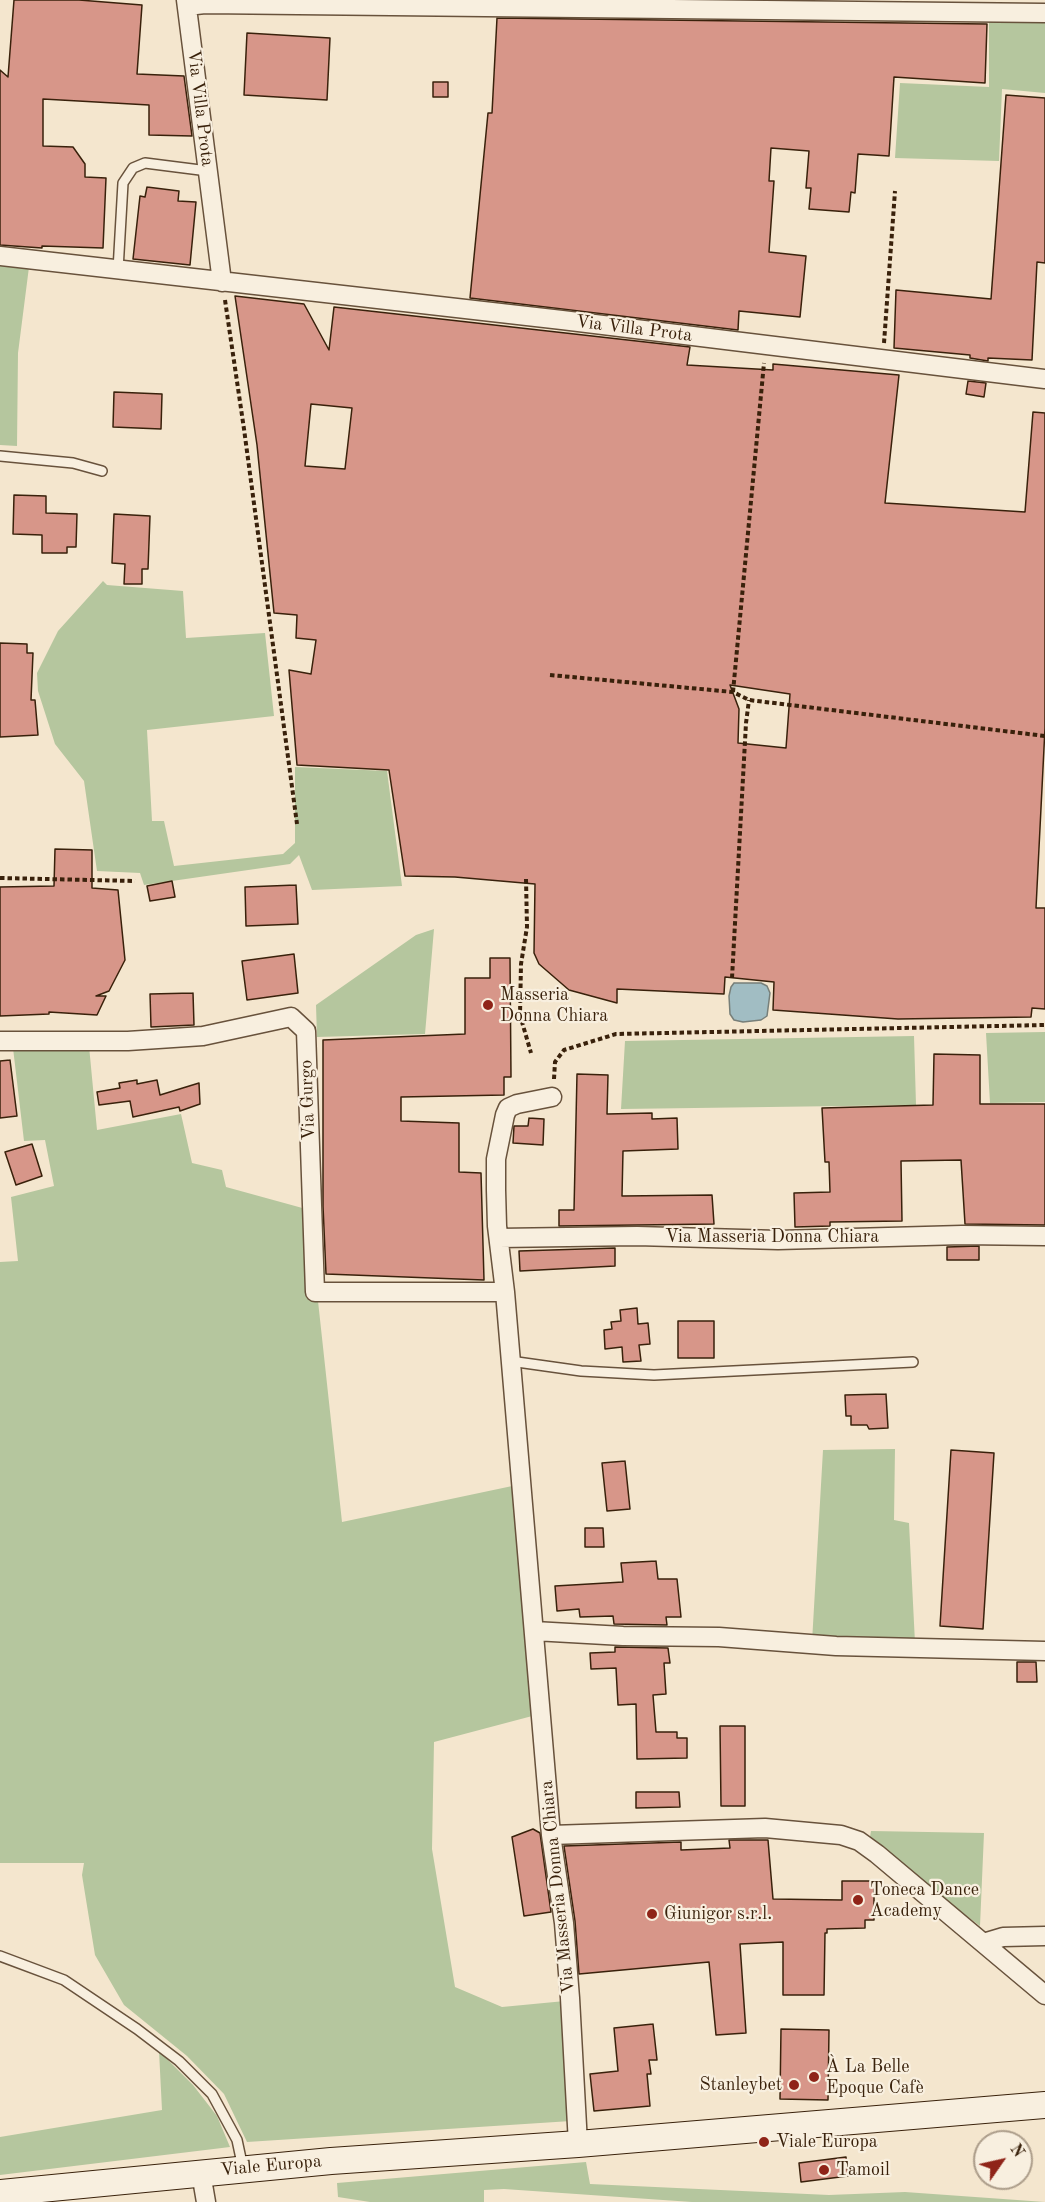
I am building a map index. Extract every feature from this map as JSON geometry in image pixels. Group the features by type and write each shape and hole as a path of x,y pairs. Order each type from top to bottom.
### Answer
{"street":[{"name":"Via Villa Prota","path":"222,282 186,3 794,5 1045,13"},
{"name":"Via Villa Prota","path":"0,256 1045,379"},
{"name":"Via Gurgo","path":"0,1041 128,1041 203,1036 291,1017 306,1031 315,1292 504,1292"},
{"name":"Via Masseria Donna Chiara","path":"552,1097 508,1108 496,1160 496,1190 551,1835 565,1934 578,2144"},
{"name":"Via Masseria Donna Chiara","path":"499,1238 637,1236 778,1240 962,1235 1045,1236"},
{"path":"534,1631 719,1637 836,1646 1045,1651"},
{"path":"551,1835 765,1828 841,1835 859,1841 878,1854 1045,1995"},
{"path":"983,1943 1003,1937 1045,1936"},
{"name":"Viale Europa","path":"0,2193 331,2161 578,2144 1045,2105"},
{"path":"201,2173 206,2202"}],"lane":[{"path":"118,270 123,183 133,168 145,163 208,171"},
{"path":"0,456 73,463 102,471"},
{"path":"510,1361 581,1371 654,1375 913,1362"},
{"path":"0,1956 64,1980 137,2029 179,2061 212,2094 237,2140 243,2169"}],"path":[{"path":"883,359 895,191"},
{"path":"222,282 248,453 297,824"},
{"path":"733,692 766,345"},
{"path":"550,675 733,692 749,700 1045,736"},
{"path":"732,978 745,734 749,700"},
{"path":"0,878 135,881"},
{"path":"526,879 527,927 521,964 520,1015 531,1053"},
{"path":"552,1097 555,1062 564,1050 616,1034 1045,1025"}],"green space":[{"path":"989,20 1045,20 1045,93 1002,89 999,161 895,158 900,83 989,87"},
{"path":"0,263 29,267 18,353 17,446 0,445"},
{"path":"103,581 107,585 183,591 186,638 265,633 274,716 147,730 152,821 164,821 174,866 283,854 295,843 295,767 387,771 402,886 312,890 299,855 290,864 144,885 140,873 97,871 84,781 55,744 38,691 37,673 58,631"},
{"path":"434,929 425,1034 317,1037 316,1005 416,935"},
{"path":"1045,1032 1045,1102 990,1103 986,1033"},
{"path":"914,1036 916,1105 621,1109 625,1041"},
{"path":"89,1046 97,1130 181,1114 192,1163 222,1170 226,1187 306,1209 307,1298 318,1301 342,1522 517,1485 536,1715 434,1742 432,1849 455,1987 502,2007 565,2001 571,2121 247,2142 224,2094 187,2056 124,2005 95,1955 82,1875 84,1863 0,1863 0,1262 18,1261 11,1197 54,1186 45,1140 24,1141 13,1048"},
{"path":"895,1449 894,1520 909,1523 915,1643 812,1642 823,1450"},
{"path":"871,1831 984,1833 980,1926 869,1843"},
{"path":"159,2051 193,2085 217,2116 230,2147 0,2175 0,2137 162,2110"},
{"path":"586,2162 590,2184 829,2195 905,2192 1045,2202 692,2202 504,2189 484,2190 484,2202 370,2202 338,2197 337,2183"}],"water":[{"path":"734,983 761,983 767,986 770,993 767,1016 761,1020 743,1022 734,1020 730,1014 729,996"}],"building":[{"path":"14,0 79,0 142,5 137,74 184,76 192,136 149,135 149,105 43,99 43,146 73,147 85,164 85,177 106,178 103,248 0,245 0,70 8,77"},
{"path":"497,18 987,24 985,83 894,77 889,156 858,154 855,193 851,192 849,212 809,209 811,188 806,188 809,151 771,148 769,181 774,181 769,252 806,256 800,317 739,311 738,330 470,298 488,113 492,113"},
{"path":"247,33 330,38 327,100 244,95"},
{"path":"433,82 448,82 448,97 433,97"},
{"path":"1006,95 1045,98 1045,263 1037,262 1032,360 988,358 988,361 970,358 970,355 894,348 896,290 991,299"},
{"path":"147,187 179,191 178,201 196,202 190,265 133,259 140,196 145,197"},
{"path":"235,296 304,304 329,350 334,307 690,347 687,365 773,370 773,364 899,375 885,503 1025,512 1033,412 1045,413 1045,728 1036,908 1045,908 1045,1009 1032,1008 1031,1017 898,1019 773,1010 774,982 725,977 724,994 617,989 617,1003 569,990 539,964 534,953 535,884 455,877 405,876 389,770 297,765 289,670 311,674 316,640 296,638 297,615 274,613 257,445","holes":["311,404 352,408 345,469 305,466","730,685 790,694 786,748 738,743 739,709"]},
{"path":"968,381 986,383 984,397 966,394"},
{"path":"114,392 162,394 161,429 113,427"},
{"path":"14,495 46,496 46,513 77,514 76,547 67,547 67,553 42,553 42,535 13,534"},
{"path":"114,514 150,516 148,569 142,569 142,584 124,584 125,564 112,563"},
{"path":"0,643 27,644 27,653 33,653 31,700 35,700 38,735 0,737"},
{"path":"55,849 92,850 92,888 118,890 125,960 109,991 96,996 106,996 97,1015 49,1012 49,1014 0,1016 0,887 54,886"},
{"path":"172,881 175,897 150,901 147,886"},
{"path":"296,885 298,924 246,926 245,887"},
{"path":"294,954 298,993 247,1000 242,961"},
{"path":"490,958 510,958 511,1077 504,1077 504,1095 401,1097 401,1121 459,1123 459,1172 481,1173 484,1280 326,1274 323,1206 323,1040 465,1034 465,978 490,978"},
{"path":"193,993 194,1025 151,1027 150,994"},
{"path":"934,1054 980,1055 980,1104 1045,1104 1045,1225 965,1224 961,1160 901,1161 902,1221 830,1222 830,1226 795,1227 794,1193 830,1192 829,1162 825,1162 822,1108 933,1105"},
{"path":"10,1060 17,1116 0,1118 0,1061"},
{"path":"577,1074 608,1075 607,1114 652,1113 652,1119 677,1118 678,1149 623,1151 622,1196 712,1195 714,1224 559,1226 559,1210 574,1210"},
{"path":"137,1080 137,1084 157,1080 160,1095 199,1083 200,1104 180,1111 179,1107 133,1117 130,1101 99,1105 97,1092 120,1088 119,1083"},
{"path":"529,1118 544,1119 543,1145 513,1143 514,1126 528,1126"},
{"path":"32,1144 42,1176 16,1185 5,1152"},
{"path":"979,1246 979,1260 947,1260 947,1247"},
{"path":"615,1248 615,1266 520,1271 519,1251"},
{"path":"637,1308 638,1324 648,1323 650,1344 639,1345 641,1361 623,1362 622,1347 605,1349 604,1330 612,1329 611,1322 621,1321 620,1310"},
{"path":"678,1321 714,1321 714,1358 678,1358"},
{"path":"886,1394 888,1428 869,1429 867,1425 851,1425 851,1416 846,1416 845,1395"},
{"path":"951,1450 994,1453 983,1629 940,1626"},
{"path":"625,1461 630,1509 607,1511 602,1463"},
{"path":"585,1528 603,1528 604,1547 585,1547"},
{"path":"656,1561 658,1579 677,1579 681,1617 666,1617 667,1625 614,1624 613,1616 580,1617 579,1609 557,1611 555,1586 623,1582 621,1563"},
{"path":"615,1647 668,1648 670,1663 664,1663 666,1694 653,1695 656,1732 677,1732 677,1738 687,1738 687,1758 637,1759 636,1704 618,1705 616,1668 591,1669 590,1653 615,1652"},
{"path":"1017,1662 1036,1662 1037,1682 1017,1682"},
{"path":"720,1726 745,1726 745,1806 721,1806"},
{"path":"636,1792 679,1792 680,1807 636,1808"},
{"path":"533,1829 540,1833 551,1912 524,1916 512,1837"},
{"name":"Giunigor s.r.l.","path":"729,1840 768,1840 773,1899 842,1900 842,1881 874,1881 874,1920 865,1920 865,1928 827,1929 825,1933 824,1995 783,1995 783,1942 740,1944 746,2033 716,2035 709,1962 579,1974 575,1921 564,1846 681,1842 681,1850 730,1848"},
{"path":"653,2024 657,2060 649,2060 651,2074 647,2074 650,2106 594,2111 590,2074 618,2071 614,2028"},
{"path":"781,2029 829,2030 828,2100 780,2099"},
{"path":"846,2157 848,2176 801,2182 799,2163"}],"place":[{"name":"Masseria Donna Chiara","path":"488,1005"},
{"name":"Toneca Dance Academy","path":"858,1900"},
{"name":"Giunigor s.r.l.","path":"652,1914"},
{"name":"À La Belle Epoque Cafè","path":"814,2077"},
{"name":"Stanleybet","path":"794,2085"},
{"name":"Viale Europa","path":"764,2142"},
{"name":"Tamoil","path":"824,2170"}]}
